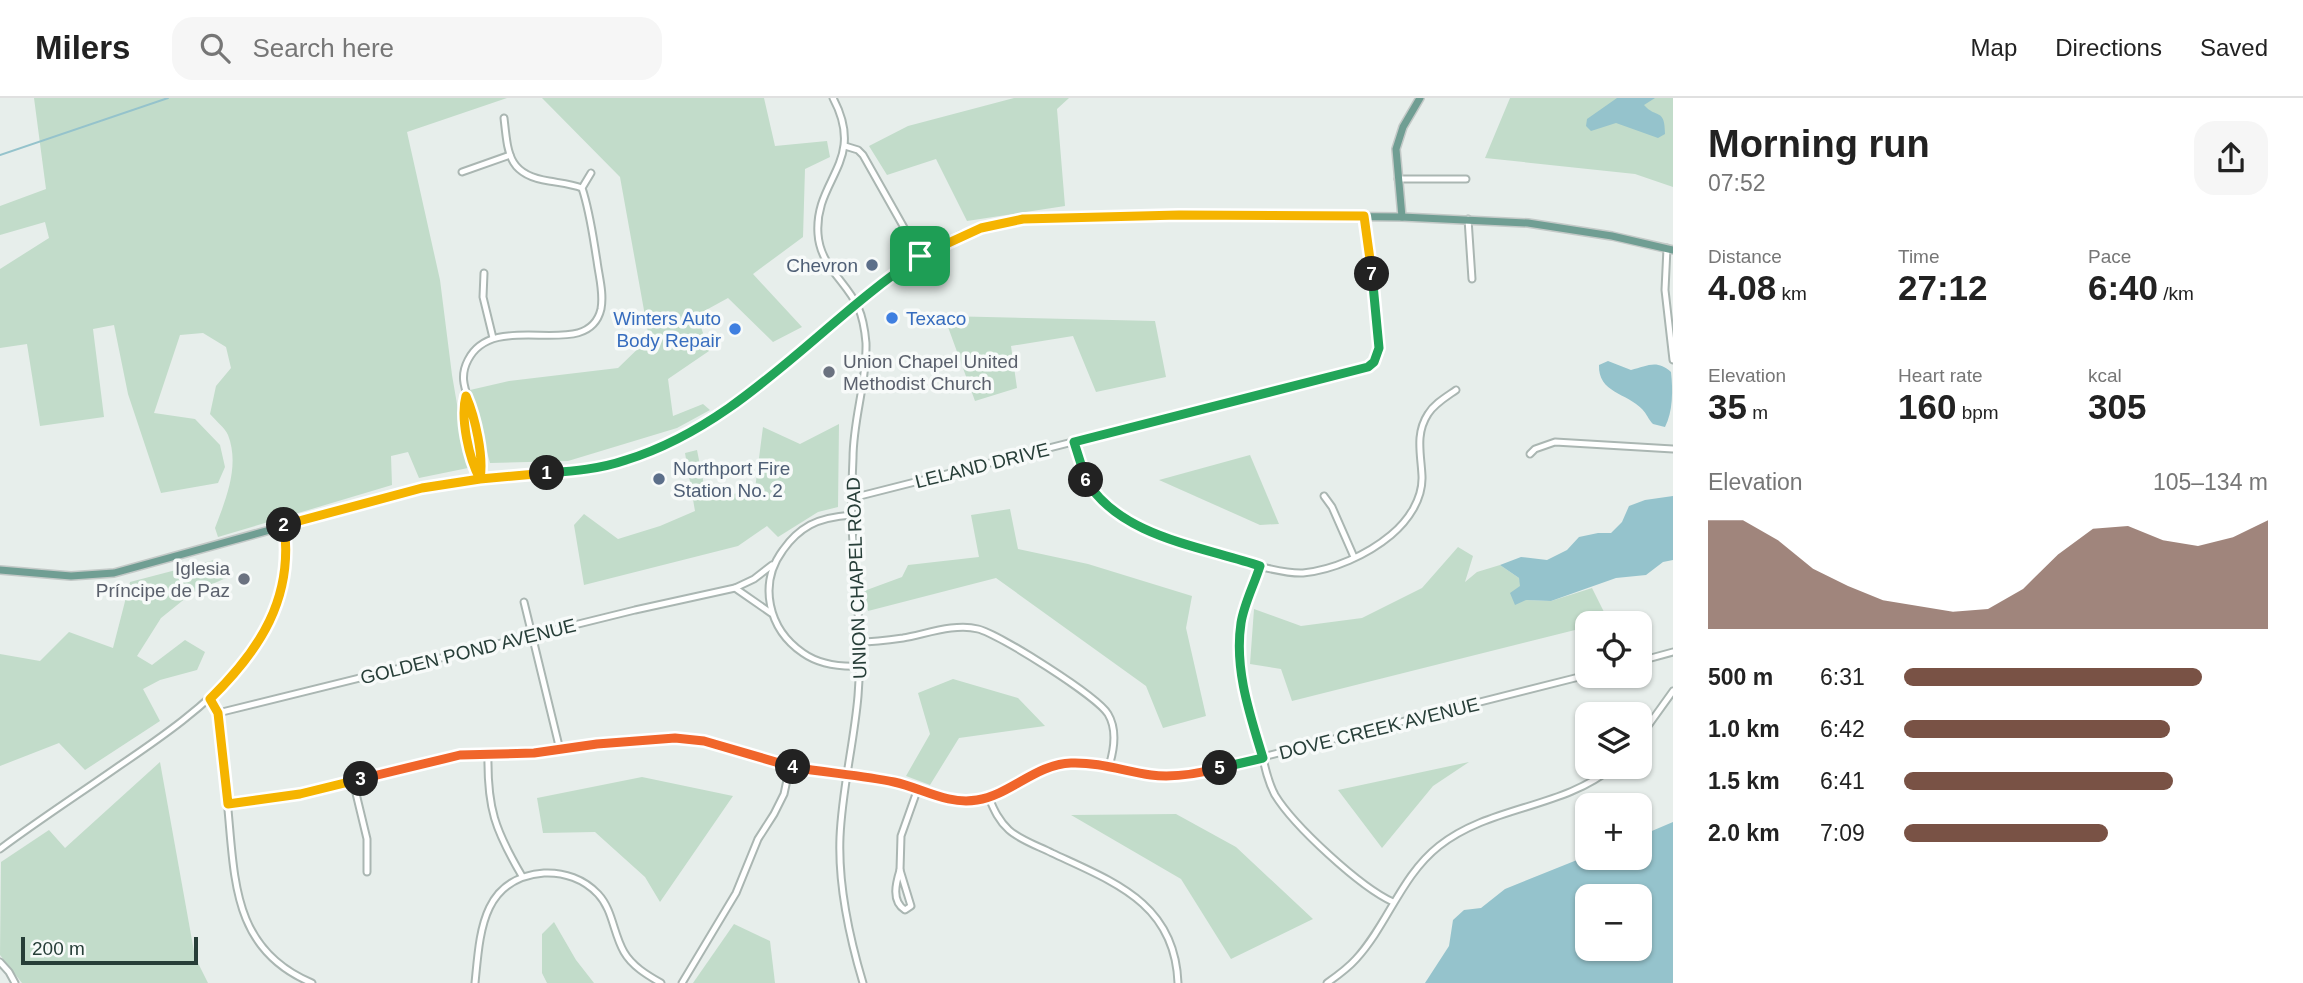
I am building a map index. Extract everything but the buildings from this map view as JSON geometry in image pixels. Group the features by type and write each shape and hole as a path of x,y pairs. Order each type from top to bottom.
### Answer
{"main road":[{"path":"1402,217 1395,156 1397,141 1402,127 1420,98"},
{"path":"0,570 71,576 114,573 422,488 480,479 593,469 627,460 666,444 697,427 745,395 920,256 981,228 1023,219 1179,215 1468,219 1570,228 1670,249"}],"street":[{"path":"833,98 841,118 845,146 822,205 818,238 826,260 857,305"},
{"path":"504,118 514,166 526,175 582,188"},
{"path":"845,146 863,155 920,256"},
{"path":"462,172 510,155"},
{"path":"480,479 473,466 462,408 466,396 463,380 469,358 478,346 493,338 577,334 590,327 598,316 602,302 601,288 587,202 582,188 590,173"},
{"path":"1398,179 1466,179"},
{"name":"LELAND DRIVE","path":"852,498 1355,371 1374,362 1378,355 1378,340 1364,216"},
{"path":"1468,219 1472,279"},
{"path":"1670,249 1665,290 1673,360"},
{"path":"484,273 483,297 493,338"},
{"name":"UNION CHAPEL ROAD","path":"857,305 866,339 865,368 853,446 852,498 860,666 855,731 846,774 840,838 841,881 852,944 863,983"},
{"path":"1074,442 1087,482 1100,499 1123,518 1169,537 1260,566 1302,573 1329,568 1354,557 1388,537 1412,510 1422,483 1419,447 1421,426 1433,408 1456,390"},
{"path":"1530,454 1535,449 1555,442 1673,449"},
{"path":"1324,496 1332,507 1354,557"},
{"name":"GOLDEN POND AVENUE","path":"218,713 677,599 735,589 772,565 788,542 805,528 825,519 852,515"},
{"path":"0,849 166,734 210,699 249,654 278,603 286,575 284,525"},
{"path":"772,565 769,592 771,613 782,633 803,653 831,664 860,666"},
{"path":"1260,566 1241,622 1240,657 1245,692 1271,786 1282,805 1326,851 1364,886 1393,902"},
{"path":"735,589 771,613"},
{"path":"524,602 560,750"},
{"path":"860,642 899,639 956,628 978,629 1006,640 1089,696 1105,710 1113,730 1109,766"},
{"path":"1652,658 1673,652"},
{"name":"DOVE CREEK AVENUE","path":"228,804 300,794 460,755 534,753 608,743 675,738 704,741 790,766 896,783 944,799 966,801 989,798 1039,772 1074,763 1109,766 1152,775 1174,776 1203,772 1575,678"},
{"path":"1652,720 1673,691"},
{"path":"210,699 218,713 235,888 244,915 271,956 293,974 312,983"},
{"path":"488,754 487,785 492,813 505,847 522,876"},
{"path":"682,983 736,893 758,839 784,794 790,766"},
{"path":"1327,983 1356,959 1426,857 1448,839 1480,822 1576,791 1594,779"},
{"path":"353,781 367,839 367,872"},
{"path":"900,870 911,898 911,906 905,910 896,900 901,836 917,791"},
{"path":"989,798 999,819 1015,834 1126,889 1143,902 1168,937 1175,958 1178,983"},
{"path":"475,983 484,919 500,894 522,876 551,873 578,879 590,886 608,907 626,955 636,966 661,983"},
{"path":"0,962 15,983"}],"green space":[{"path":"34,98 507,98 407,132 440,280 452,375 468,468 419,478 408,452 391,456 392,485 218,537 215,528 230,482 233,459 228,435 210,414 216,386 231,368 226,347 203,333 180,335 154,413 195,419 220,445 225,467 218,483 161,493 128,394 114,325 93,329 104,417 40,426 27,344 0,348 0,269 49,238 45,222 0,235 0,206 46,189"},
{"path":"542,98 764,98 775,146 827,141 830,157 805,169 803,237 753,274 802,327 773,342 728,298 697,315 709,351 668,379 673,416 703,404 710,410 677,428 568,461 490,463 470,390 509,381 618,368 649,338 620,177"},
{"path":"1014,98 1069,98 1057,109 1065,206 967,221 936,159 887,175 869,146 908,126"},
{"path":"1510,98 1673,98 1673,187 1635,174 1485,158"},
{"path":"944,316 1155,321 1166,377 1096,392 1073,336 1011,346 1017,388 975,401"},
{"path":"839,424 838,507 818,512 778,537 767,526 738,546 584,585 574,525 584,514 618,539 660,526 695,511 685,453 697,450 707,500 755,489 763,427 800,444"},
{"path":"1250,455 1279,524 1260,525 1159,480"},
{"path":"1010,509 1018,549 1088,564 1192,596 1186,628 1206,716 1163,728 1146,686 996,578 868,611 864,591 902,577 908,565 979,557 971,515"},
{"path":"1458,547 1473,556 1465,582 1477,572 1500,565 1519,578 1526,600 1551,601 1592,588 1604,611 1575,611 1575,630 1292,701 1281,669 1250,664 1254,609 1301,626 1362,618 1422,588"},
{"path":"218,559 226,578 192,593 161,618 137,656 152,665 185,640 205,652 197,670 160,680 143,689 160,721 85,770 59,743 0,766 0,654 40,661 69,632 113,648 130,582"},
{"path":"953,679 1018,698 1045,726 959,738 930,785 906,776 930,734 918,693"},
{"path":"160,762 195,957 208,983 22,983 0,955 1,862 49,830 65,848"},
{"path":"1469,762 1433,786 1382,848 1338,790"},
{"path":"642,777 733,796 660,902 645,877 595,832 543,833 537,798"},
{"path":"1176,814 1236,847 1313,919 1231,959 1181,879 1071,815"},
{"path":"554,922 576,960 594,983 547,983 542,973 542,934"},
{"path":"734,924 770,941 775,983 693,983"}],"water":[{"path":"1617,98 1655,98 1644,105 1662,117 1665,134 1658,138 1616,123 1591,131 1586,126 1587,119"},
{"path":"1608,361 1631,370 1656,365 1671,372 1672,401 1665,427 1653,424 1636,404 1608,387 1600,374 1599,365"},
{"path":"1673,496 1673,560 1663,562 1646,575 1616,578 1551,601 1526,600 1515,605 1510,593 1520,586 1519,578 1500,565 1521,557 1547,560 1567,550 1579,537 1611,533 1622,522 1629,506 1645,500"},
{"path":"1673,822 1673,983 1425,983 1449,946 1453,920 1464,910 1481,908 1505,889 1575,861 1575,870 1652,870 1652,831"}],"waterway":[{"path":"0,155 168,98"}],"place":[{"name":"Chevron","path":"872,265"},
{"name":"Texaco","path":"892,318"},
{"name":"Winters Auto Body Repair","path":"735,329"},
{"name":"Union Chapel United Methodist Church","path":"829,372"},
{"name":"Northport Fire Station No. 2","path":"659,479"},
{"name":"Iglesia Príncipe de Paz","path":"244,579"}],"route":[{"path":"920,256 754,389 728,408 666,444 627,460 593,469 480,479 482,467 471,408 466,396 462,408 473,466 480,479 422,488 284,525 286,575 278,603 241,666 210,699 218,713 228,804 300,794 460,755 534,753 654,738 704,741 790,766 896,783 944,799 966,801 989,798 1039,772 1067,764 1095,764 1152,775 1174,776 1263,758 1245,692 1240,657 1241,622 1260,566 1169,537 1123,518 1100,499 1087,482 1074,442 1368,367 1374,362 1379,348 1364,216 1264,214 1023,219 995,224 961,235 920,256"}]}
